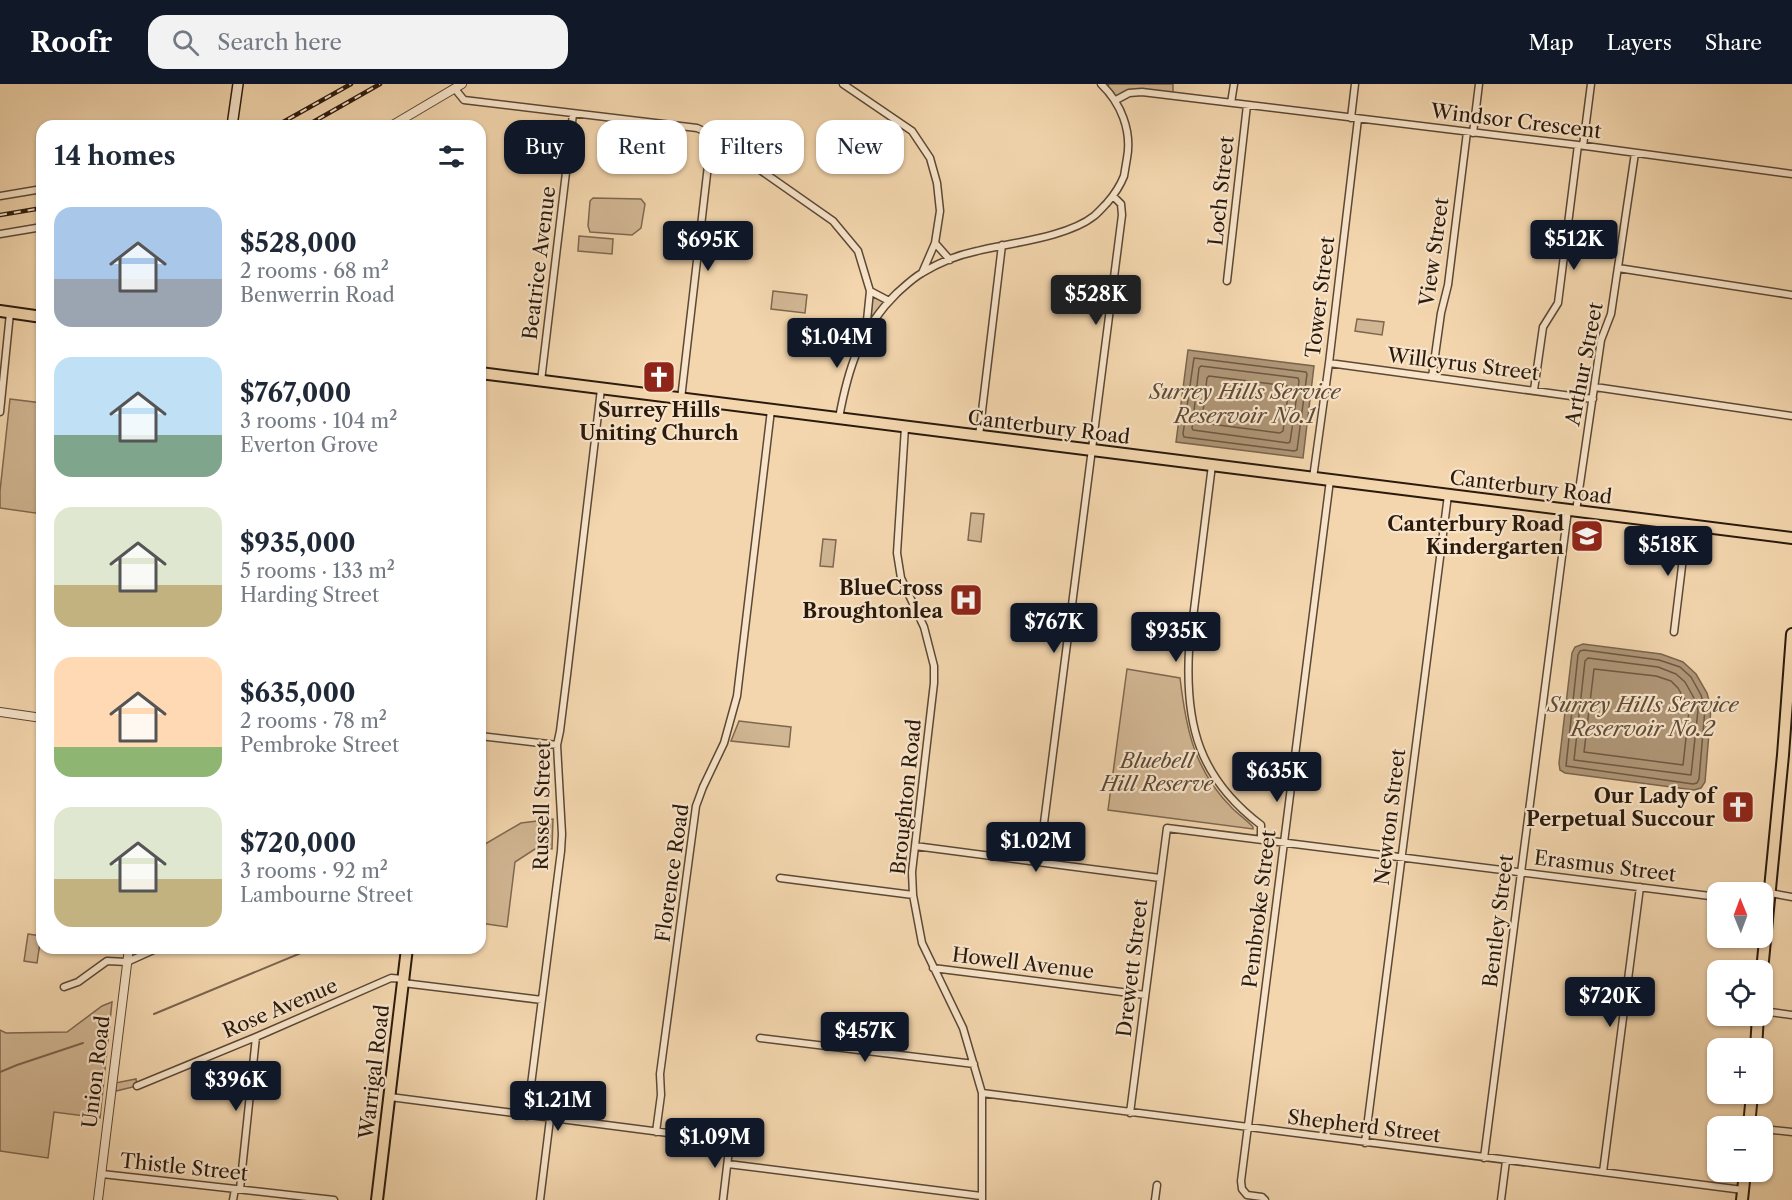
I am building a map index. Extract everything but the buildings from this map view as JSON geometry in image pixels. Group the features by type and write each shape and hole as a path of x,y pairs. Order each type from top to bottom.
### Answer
{"main road":[{"path":"233,120 238,84"},
{"path":"5,312 36,316"},
{"name":"Canterbury Road","path":"486,374 1792,538"},
{"path":"1769,882 1787,755 1792,634"},
{"name":"Warrigal Road","path":"377,1200 406,954"}],"street":[{"path":"401,120 462,84"},
{"path":"843,84 912,130 930,158 937,183 940,211 935,243 921,273"},
{"path":"1232,103 1234,84"},
{"name":"Tower Street","path":"1313,478 1329,363 1355,118 1355,84"},
{"name":"View Street","path":"1432,377 1441,313 1449,285 1470,132 1479,84"},
{"path":"1534,390 1543,327 1558,303 1592,84"},
{"path":"839,418 845,383 866,330 889,301 921,273 975,251 1066,231 1093,217 1113,196 1123,177 1129,148 1126,124 1116,100 1104,85"},
{"path":"454,88 464,100 699,130"},
{"name":"Windsor Crescent","path":"1116,100 1129,93 1142,92 1581,145 1792,174"},
{"name":"Loch Street","path":"1227,281 1247,105"},
{"name":"Beatrice Avenue","path":"541,381 573,114"},
{"name":"Arthur Street","path":"1572,511 1593,399 1601,340 1611,314 1635,153"},
{"path":"681,399 708,174"},
{"path":"767,174 833,221 858,251 870,291 866,330"},
{"path":"0,196 36,190"},
{"path":"1039,862 1122,215 1121,204 1113,196"},
{"path":"0,234 36,228"},
{"path":"935,243 950,260"},
{"path":"979,436 1002,246"},
{"path":"1618,268 1792,295"},
{"path":"870,291 889,301"},
{"path":"0,412 5,312"},
{"name":"Willcyrus Street","path":"1329,363 1593,399"},
{"path":"1595,387 1792,416"},
{"name":"Russell Street","path":"527,1116 562,834 556,745 562,719 601,389"},
{"name":"Florence Road","path":"656,1132 661,1095 660,1074 696,806 724,743 739,686 771,410"},
{"name":"Broughton Road","path":"905,427 897,553 901,578 924,627 934,666 934,683 912,872 913,895 922,943 963,1028 982,1093 981,1198"},
{"path":"1212,465 1189,650 1187,679 1189,707 1207,766 1222,789 1243,811 1261,825 1261,839"},
{"name":"Pembroke Street","path":"1265,1200 1262,1197 1247,1195 1242,1189 1241,1181 1330,480"},
{"name":"Newton Street","path":"1365,1143 1448,495"},
{"name":"Bentley Street","path":"1484,1158 1521,872 1572,511"},
{"path":"1674,632 1687,525"},
{"path":"0,712 36,717"},
{"path":"486,737 556,745"},
{"name":"Erasmus Street","path":"1167,828 1707,896"},
{"name":"Drewett Street","path":"1130,1113 1167,828"},
{"path":"915,846 1160,878"},
{"path":"780,878 913,895"},
{"path":"1603,1172 1640,887"},
{"path":"1773,899 1792,897"},
{"name":"Union Road","path":"98,1200 129,954"},
{"path":"64,987 78,982 107,961 128,962 145,954"},
{"name":"Howell Avenue","path":"933,968 1145,995"},
{"name":"Rose Avenue","path":"137,1086 391,978 542,1000"},
{"path":"1773,1012 1792,1015"},
{"path":"233,1200 237,1189 256,1037"},
{"path":"759,1038 974,1064"},
{"name":"Shepherd Street","path":"982,1093 1603,1172 1742,1195"},
{"path":"390,1097 730,1141 723,1200"},
{"path":"540,1200 550,1119"},
{"path":"1773,1130 1792,1132"},
{"path":"1501,1200 1506,1161"},
{"path":"728,1164 981,1198"},
{"name":"Thistle Street","path":"102,1174 334,1200"},
{"path":"1155,1200 1157,1185"}],"green space":[{"path":"1109,84 1173,84 1173,93 1144,90 1115,98 1107,87"},
{"path":"593,198 641,199 645,204 641,228 632,235 590,232 588,226 590,201"},
{"path":"579,236 613,239 612,254 578,251"},
{"path":"773,291 807,295 805,313 771,309"},
{"path":"872,295 885,301 871,318"},
{"path":"1357,319 1384,322 1382,335 1355,331"},
{"path":"10,399 36,402 36,513 0,508"},
{"path":"971,513 984,514 981,542 968,540"},
{"path":"823,539 836,540 833,567 820,566"},
{"name":"Bluebell Hill Reserve","path":"1127,669 1180,678 1189,732 1200,764 1219,794 1251,824 1253,829 1108,810"},
{"path":"739,721 791,727 789,747 731,741"},
{"path":"553,819 552,849 538,847 515,862 507,927 486,924 486,843 521,823"},
{"path":"28,934 36,935 37,963 24,961"},
{"path":"112,1002 100,1118 54,1112 48,1158 0,1151 0,1030 6,1033 67,1032 102,1006"},
{"path":"136,1079 137,1086 116,1091 115,1083"}],"water":[{"name":"Surrey Hills Service Reservoir No.1","path":"1188,350 1314,366 1303,458 1176,442"},
{"name":"Surrey Hills Service Reservoir No.2","path":"1583,644 1661,654 1683,662 1696,674 1707,693 1711,708 1705,782 1701,788 1694,790 1565,773 1560,770 1572,653 1575,647"}],"waterway":[{"path":"154,1014 299,954"},
{"path":"0,1072 83,1043"}],"railway":[{"path":"287,120 351,84"},
{"path":"317,120 380,84"},
{"path":"0,215 36,209"}],"place":[{"name":"Surrey Hills Uniting Church","path":"659,377"},
{"name":"Canterbury Road Kindergarten","path":"1587,536"},
{"name":"BlueCross Broughtonlea","path":"966,600"},
{"name":"Our Lady of Perpetual Succour","path":"1738,807"}]}
